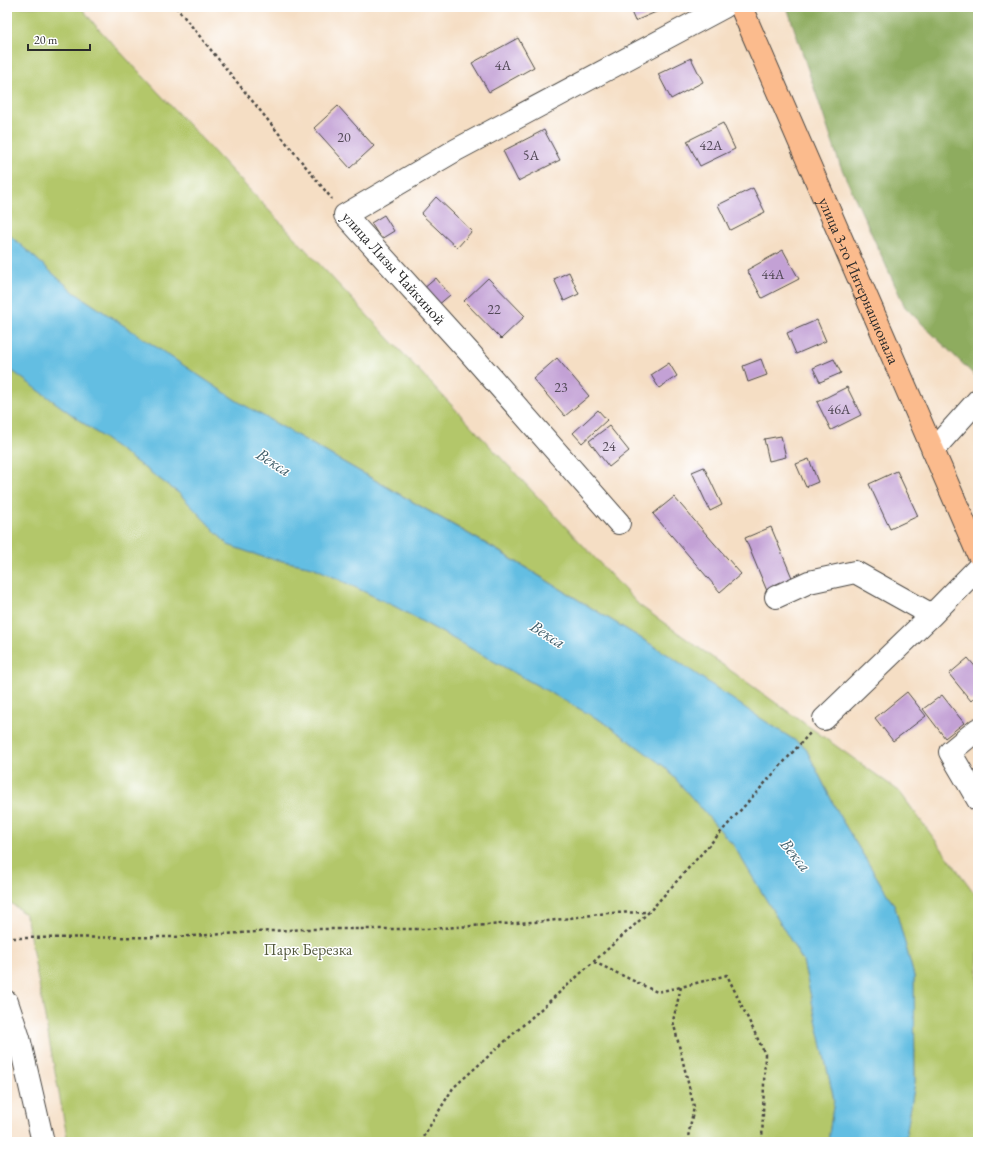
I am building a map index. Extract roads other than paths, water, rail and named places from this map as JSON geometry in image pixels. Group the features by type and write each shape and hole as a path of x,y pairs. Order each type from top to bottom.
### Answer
{"main road":[{"name":"улица 3-го Интернационала","path":"741,7 978,554"}],"street":[{"name":"улица Лизы Чайкиной","path":"619,523 469,352 345,214 456,150 724,7"},
{"path":"933,450 978,400"},
{"path":"824,719 932,615 978,568"},
{"path":"776,597 809,582 855,572 932,615"},
{"path":"978,729 950,752 978,800"},
{"path":"7,1002 20,1038 43,1142"}],"water":[{"name":"Векса","path":"7,233 75,293 237,401 498,551 670,656 805,747 840,817 895,907 914,976 915,1082 905,1142 828,1142 834,1100 803,961 734,846 665,767 605,723 396,607 313,567 263,557 228,545 180,494 7,367"}],"park label":[{"name":"Парк Березка","path":"308,949"}]}
